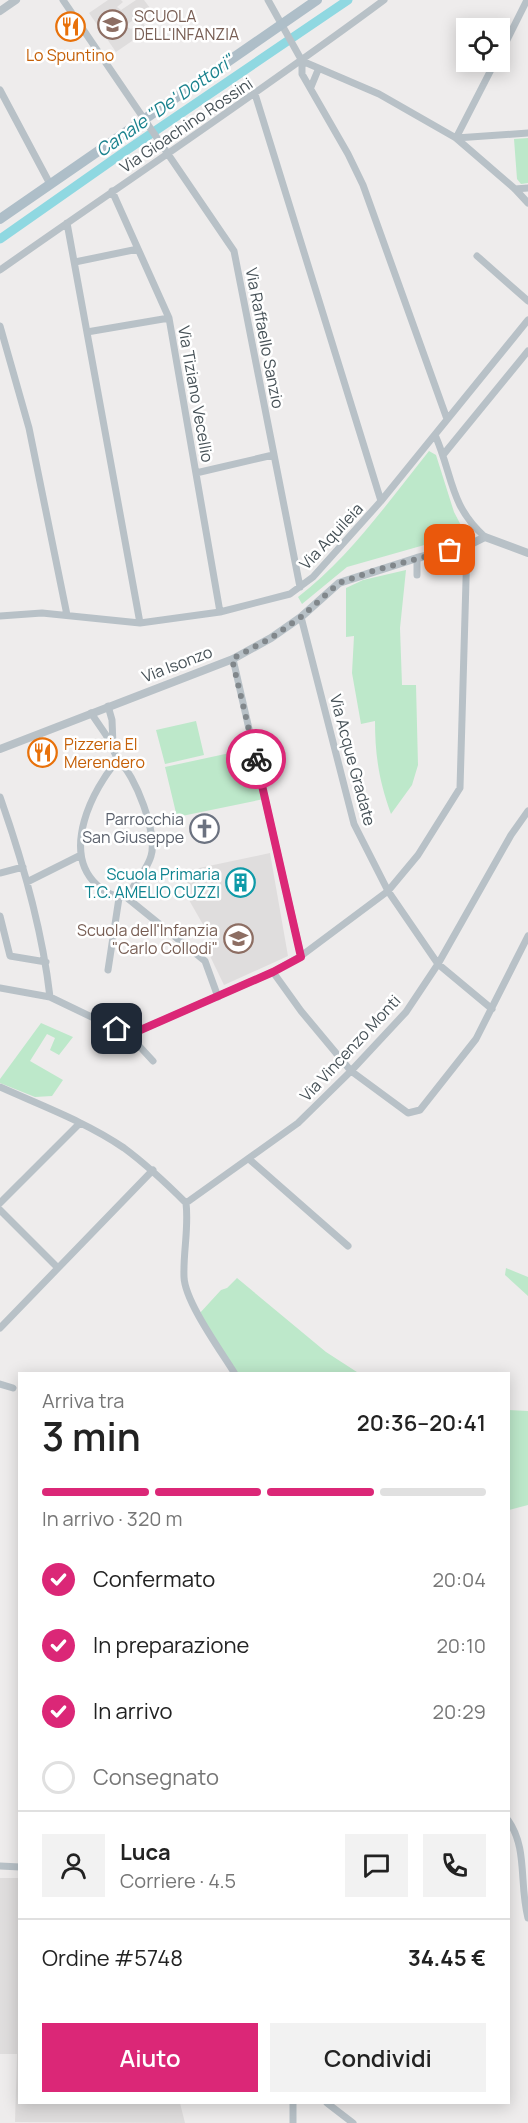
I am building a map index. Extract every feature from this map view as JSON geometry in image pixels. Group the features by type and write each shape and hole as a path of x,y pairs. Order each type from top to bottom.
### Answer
{"main road":[{"path":"0,219 50,184 147,124 317,0"}],"street":[{"path":"0,11 16,0"},
{"name":"Via Raffaello Sanzio","path":"63,0 234,251 300,587"},
{"path":"268,0 302,61 318,70 379,94 456,138 528,203"},
{"name":"Via Gioachino Rossini","path":"0,270 302,61 384,0"},
{"path":"510,34 527,0"},
{"path":"302,61 302,74 363,185 447,419"},
{"path":"311,87 318,70"},
{"path":"456,138 490,72"},
{"path":"0,90 50,184"},
{"path":"255,94 381,501"},
{"path":"456,138 528,133"},
{"path":"515,189 528,188"},
{"name":"Via Tiziano Vecellio","path":"112,191 169,318 220,612"},
{"path":"67,223 140,623"},
{"path":"75,262 138,249"},
{"path":"477,256 528,301"},
{"path":"87,332 169,318"},
{"name":"Via Aquileia","path":"0,616 42,613 140,623 220,612 290,594 313,577 381,501 528,320"},
{"path":"0,326 29,428 67,615"},
{"path":"443,454 528,351"},
{"path":"435,435 460,507 470,524 485,537 528,553"},
{"path":"196,473 273,455"},
{"name":"Via Isonzo","path":"0,749 232,659 271,638 301,617 339,583 417,558 467,546 485,537"},
{"path":"129,1035 218,997 301,957 388,891 418,855 460,788 467,546"},
{"path":"417,558 417,575"},
{"name":"Via Acque Gradate","path":"301,617 354,824 388,891 438,964 492,1009"},
{"path":"232,659 301,957"},
{"path":"108,706 112,720 113,747"},
{"path":"91,713 113,747 118,760 126,766 131,776 145,810 152,842 151,856 122,897 108,970"},
{"path":"118,760 104,775 83,822 81,855 86,875 99,888 122,897 205,961 218,997"},
{"path":"0,797 3,816 27,882 46,962 50,997"},
{"name":"Via Vincenzo Monti","path":"186,1203 298,1123 406,1012 438,964 511,835 528,811"},
{"path":"27,882 81,855"},
{"path":"0,873 23,867"},
{"path":"0,916 10,956 46,962"},
{"path":"273,972 301,1011 351,1071 408,1113 420,1110 476,1039 528,936"},
{"path":"0,988 50,997 129,1035 153,1061"},
{"path":"0,1087 80,1123 122,1147 153,1170 186,1203 188,1220 184,1278 188,1293 234,1372"},
{"path":"0,1203 80,1123"},
{"path":"249,1159 348,1246"},
{"path":"0,1328 153,1170"},
{"path":"0,1210 57,1267"},
{"path":"0,1384 13,1388"},
{"path":"510,1823 520,1839 524,1856 524,1894 528,1918"},
{"path":"0,1866 18,1867"},
{"path":"293,2104 293,2123"},
{"path":"328,2104 353,2123"}],"shaded area":[{"name":"SCUOLA DELL'INFANZIA","path":"108,0 121,0 123,2 117,7 121,10 136,0 144,0 150,8 125,26 131,29 142,22 148,30 116,52 89,13"},
{"path":"270,853 288,956 224,985 209,954 209,935 189,900 185,871"},
{"path":"0,1878 18,1878 18,2104 180,2104 185,2123 15,2122 17,2054 0,2054"}],"green space":[{"path":"528,138 528,183 521,184 517,179 514,139"},
{"path":"429,451 436,455 454,512 464,531 463,534 347,567 302,604 298,597 351,547"},
{"path":"406,570 400,628 402,685 416,685 418,765 412,785 391,814 378,768 375,721 361,724 352,673 354,636 346,637 346,588 363,580"},
{"path":"196,721 204,755 165,764 156,730"},
{"path":"253,748 264,799 177,817 165,767"},
{"path":"41,1023 73,1037 59,1055 50,1050 55,1038 47,1034 30,1061 63,1080 52,1096 35,1097 0,1083 0,1079"},
{"path":"506,1268 528,1277 528,1296 505,1275"},
{"path":"237,1278 326,1352 357,1372 234,1372 199,1314 221,1290 227,1288"},
{"path":"510,1410 528,1411 528,1505 510,1510"}],"waterway":[{"name":"Canale \"De' Dottori\"","path":"0,239 348,0"}],"way so far":[{"path":"256,759 232,659 271,638 301,617 339,583 361,574 450,550"}],"place":[{"name":"SCUOLA DELL'INFANZIA","path":"113,25"},
{"name":"Lo Spuntino","path":"70,27"},
{"name":"Pizzeria El Merendero","path":"43,753"},
{"name":"Parrocchia San Giuseppe","path":"205,828"},
{"name":"Scuola Primaria T.C. AMELIO CUZZI","path":"241,883"},
{"name":"Scuola dell'Infanzia \"Carlo Collodi\"","path":"239,939"}],"route":[{"path":"117,1029 129,1035 218,997 301,957 256,759"}]}
